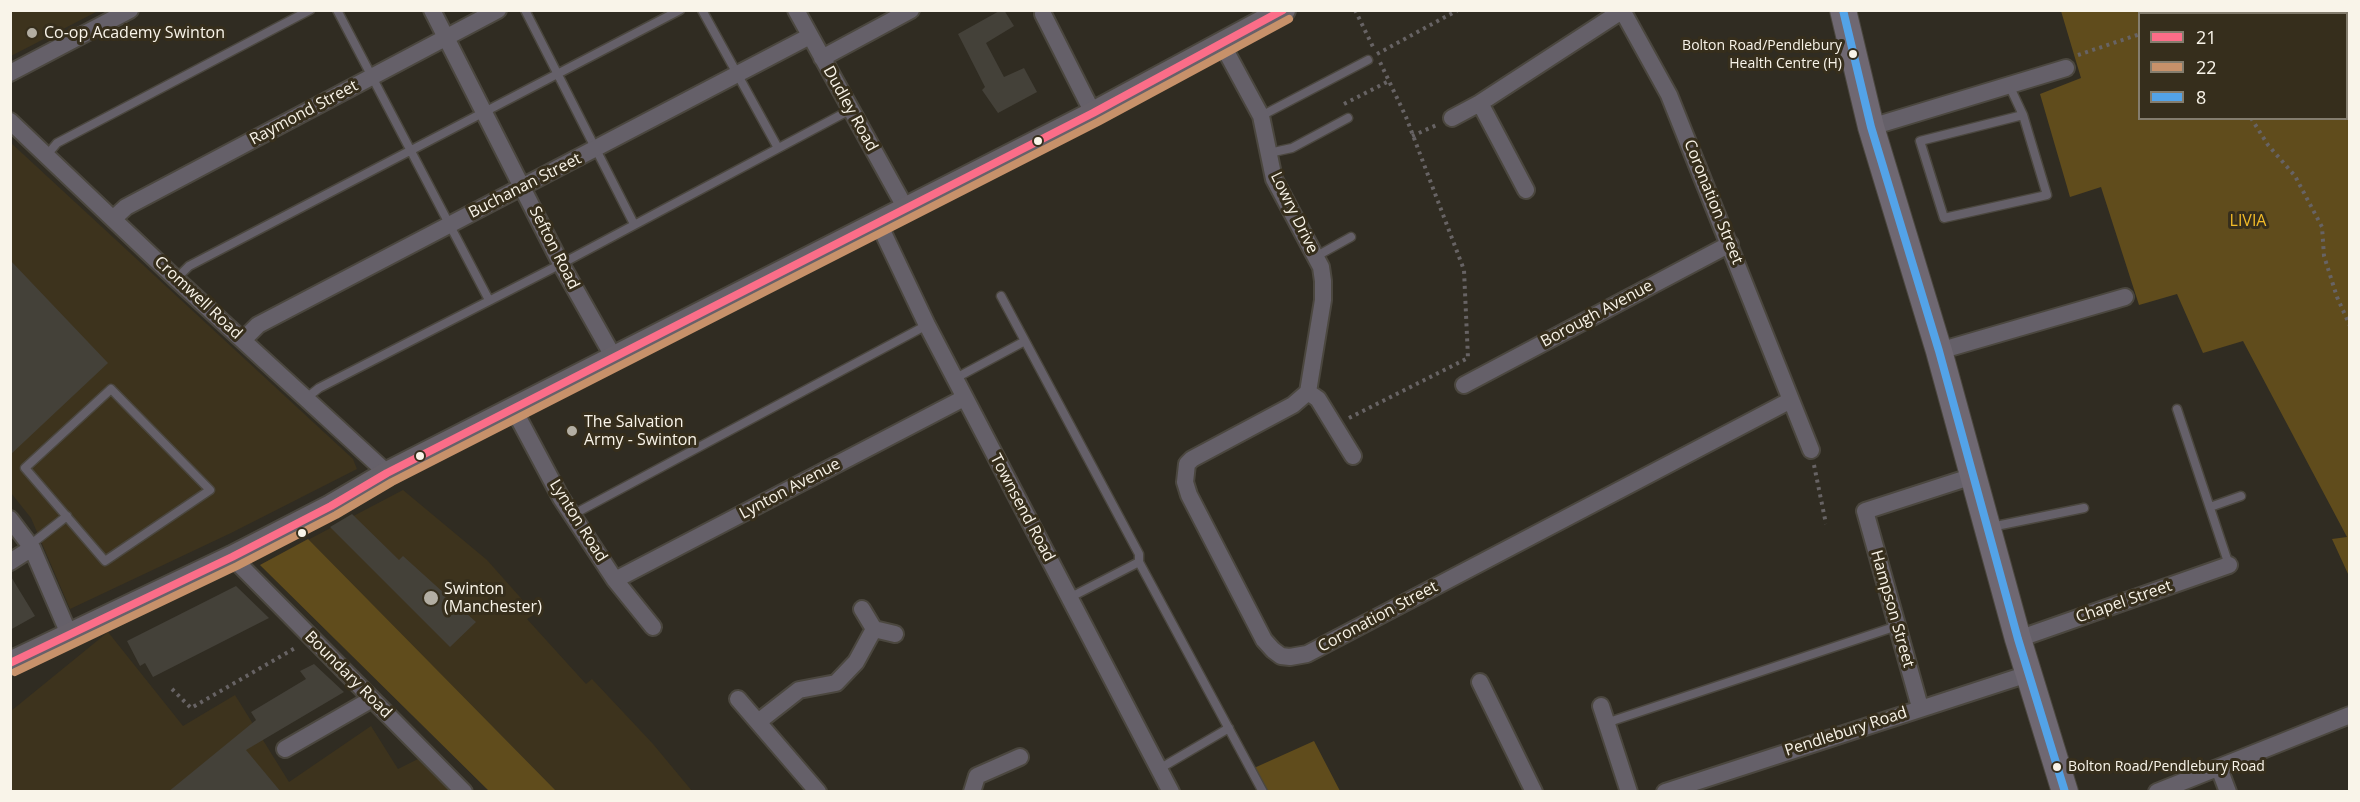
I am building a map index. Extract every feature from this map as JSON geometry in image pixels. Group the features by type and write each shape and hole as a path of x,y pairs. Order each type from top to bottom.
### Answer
{"main road":[{"path":"10,663 239,554 613,356 1093,113 1284,10"},
{"path":"1843,10 1871,127 1939,351 2018,639 2064,792"}],"street":[{"path":"10,73 130,10"},
{"name":"Sefton Road","path":"432,10 561,264 613,356"},
{"name":"Raymond Street","path":"112,219 126,207 498,10"},
{"name":"Dudley Road","path":"796,10 904,207"},
{"path":"822,58 911,10"},
{"path":"1452,118 1480,103 1622,11"},
{"name":"Coronation Street","path":"1622,11 1669,95 1811,450"},
{"path":"1042,14 1093,113"},
{"name":"Buchanan Street","path":"243,340 258,326 810,36"},
{"name":"Lowry Drive","path":"1222,44 1261,116 1274,179 1321,267 1323,300 1308,392"},
{"path":"1871,127 2066,68"},
{"path":"1480,103 1526,190"},
{"name":"Cromwell Road","path":"10,121 306,399 379,478"},
{"name":"Townsend Road","path":"878,222 954,379 1171,792"},
{"name":"Borough Avenue","path":"1464,385 1730,244"},
{"path":"1939,351 2125,297"},
{"path":"1308,392 1318,399 1353,456"},
{"name":"Coronation Street","path":"1308,392 1293,405 1192,459 1188,464 1185,482 1189,495 1264,640 1281,656 1290,657 1307,654 1791,400"},
{"name":"Lynton Avenue","path":"615,580 964,398"},
{"name":"Lynton Road","path":"513,408 572,515 615,580 653,627"},
{"name":"Hampson Street","path":"1920,707 1865,511 1973,476"},
{"path":"10,519 31,547 69,634"},
{"path":"10,561 31,547"},
{"name":"Boundary Road","path":"239,554 312,639 464,792"},
{"name":"Chapel Street","path":"2018,639 2229,565"},
{"path":"862,609 874,629 895,634"},
{"path":"758,722 799,690 836,683 856,662 874,629"},
{"name":"Pendlebury Road","path":"1665,792 1920,707 2028,674"},
{"path":"1480,682 1534,792"},
{"path":"285,749 372,699"},
{"path":"738,699 818,792"},
{"path":"1601,706 1629,792"},
{"path":"2157,792 2349,715"},
{"path":"972,792 977,776 1020,756"},
{"path":"2219,768 2228,792"}],"lane":[{"path":"47,155 57,143 310,10"},
{"path":"337,10 489,300"},
{"path":"525,10 634,224"},
{"path":"177,279 189,266 680,10"},
{"path":"702,10 778,148"},
{"path":"1261,116 1368,60"},
{"path":"2009,85 2023,115 2047,195 1944,218 1920,141 2023,115"},
{"path":"306,399 319,388 561,264 850,110"},
{"path":"1269,153 1292,148 1348,118"},
{"path":"1315,257 1351,237"},
{"path":"1001,296 1139,554 1139,562 1263,792"},
{"path":"572,515 927,325"},
{"path":"954,379 1025,341"},
{"path":"111,389 210,490 105,561 67,516 25,468 111,389"},
{"path":"2177,409 2229,565"},
{"path":"2210,507 2241,496"},
{"path":"1987,528 2084,508"},
{"path":"31,547 67,516"},
{"path":"1069,598 1139,562"},
{"path":"1606,723 1897,626"},
{"path":"1159,769 1229,728"}],"path":[{"path":"1335,425 1468,358 1464,270 1406,117 1355,10"},
{"path":"1376,55 1458,10"},
{"path":"2066,68 2065,60 2138,34"},
{"path":"1412,136 1452,118"},
{"path":"2252,120 2268,145 2295,176 2322,227 2324,256 2349,326"},
{"path":"1811,450 1826,524"},
{"path":"172,689 191,708 312,639"}],"shaded area":[{"name":"Co-op Academy Swinton","path":"11,10 98,10 98,11 11,56"},
{"path":"10,142 353,459 357,469 231,533 70,609 31,518 11,493"},
{"path":"403,490 487,560 535,614 527,619 586,684 592,679 653,744 692,791 489,791 260,565"},
{"path":"108,632 183,726 235,695 289,782 371,726 398,769 418,759 451,791 11,792 11,711"}],"green space":[{"name":"LIVIA","path":"2061,11 2349,11 2349,576 2332,539 2347,537 2243,341 2203,353 2177,294 2139,305 2101,187 2070,197 2040,94 2081,78"},
{"path":"308,539 556,791 489,791 260,565"},
{"path":"1314,741 1340,791 1265,791 1254,768"}],"building":[{"path":"1004,10 1014,26 986,43 1004,77 1024,68 1037,92 998,113 982,90 985,87 958,34"},
{"path":"10,260 108,363 10,455"},
{"path":"352,514 399,560 403,556 476,622 450,647 330,527"},
{"path":"10,575 35,616 10,630"},
{"path":"236,586 269,618 153,677 145,663 140,666 127,641"},
{"path":"314,664 344,692 246,750 281,792 168,792 256,720 251,712 306,679 300,671"}],"transit line":[{"name":"21","path":"10,663 232,557 331,506 387,473 1093,113 1283,10"},
{"name":"8","path":"1843,10 1871,127 1939,351 2018,639 2065,792"},
{"name":"22","path":"15,672 237,566 336,515 392,482 1098,122 1289,19"}],"place":[{"name":"Co-op Academy Swinton","path":"32,33"},
{"name":"Bolton Road/Pendlebury Health Centre (H)","path":"1853,54"},
{"name":"The Salvation Army - Swinton","path":"572,431"},
{"name":"Swinton (Manchester)","path":"431,598"},
{"name":"Bolton Road/Pendlebury Road","path":"2057,767"}]}
